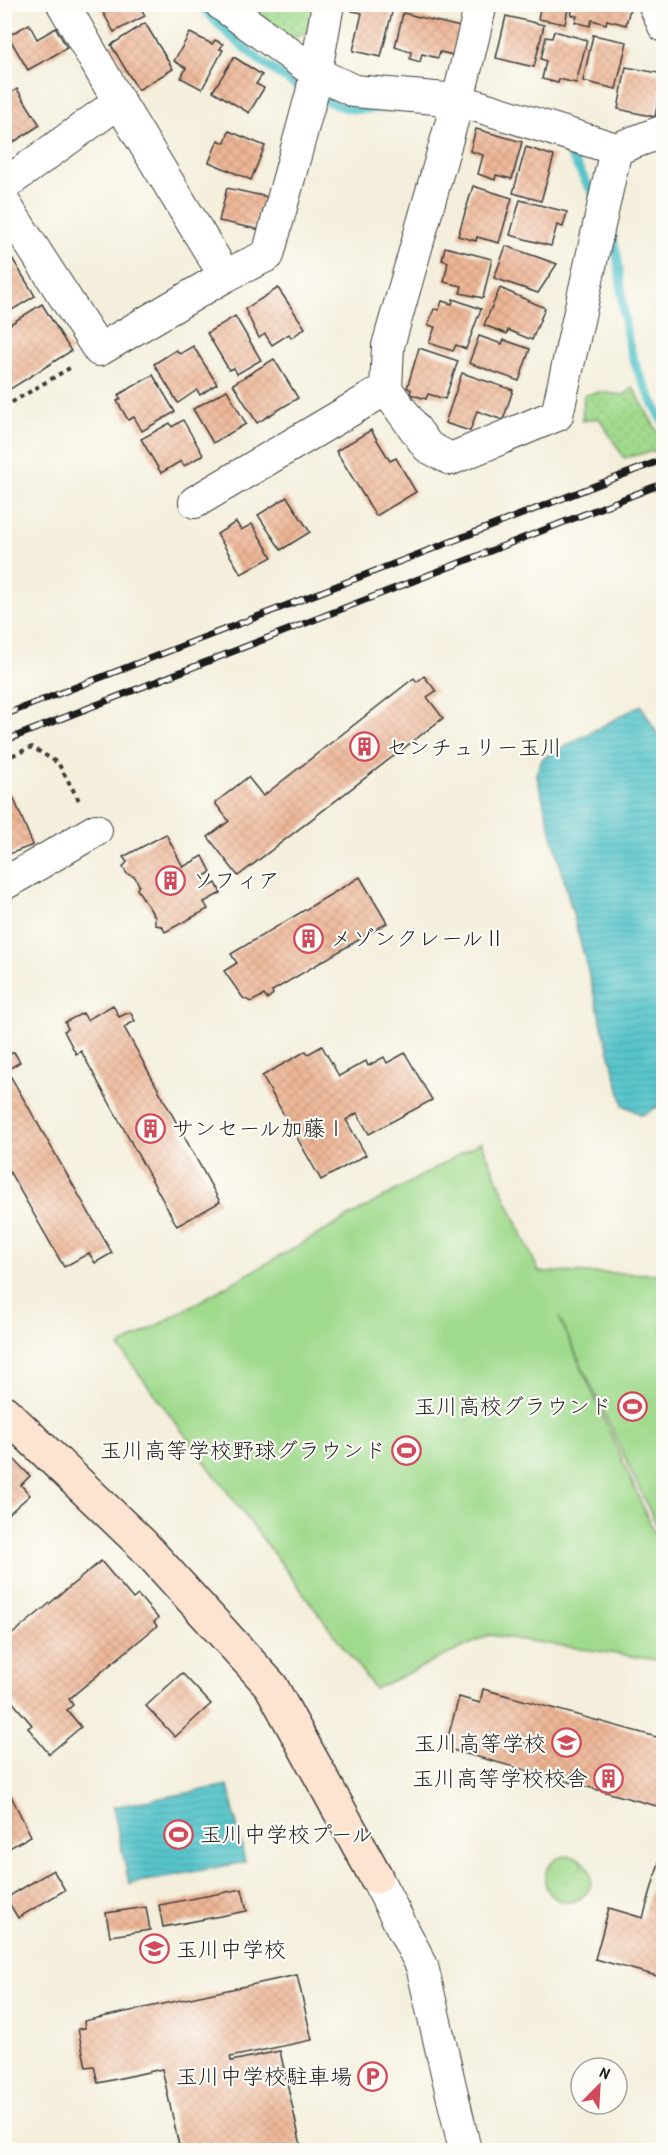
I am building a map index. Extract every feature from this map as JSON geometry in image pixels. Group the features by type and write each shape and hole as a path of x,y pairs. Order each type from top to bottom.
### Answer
{"street":[{"path":"63,4 119,102 225,276"},
{"path":"221,4 316,73 354,91 458,100 616,149 663,131"},
{"path":"4,203 99,350 225,276 268,255 316,73 328,4"},
{"path":"481,4 458,100 388,346 386,390 428,447 451,459 557,415 616,149"},
{"path":"654,4 663,26"},
{"path":"4,185 119,102"},
{"path":"195,502 386,390"},
{"path":"4,884 96,831"},
{"path":"4,1412 142,1544 271,1686 422,1966 465,2151"}],"path":[{"path":"4,406 99,350"},
{"path":"4,759 32,747 58,763 96,831"}],"green space":[{"path":"247,4 316,5 311,31 289,40"},
{"path":"633,387 663,442 663,449 624,458 599,418 582,421 584,395 599,392 624,395"},
{"name":"玉川高等学校野球グラウンド","path":"481,1142 539,1272 663,1274 663,1539 559,1317 663,1552 663,1661 489,1635 375,1689 119,1347"},
{"path":"568,1856 584,1863 591,1879 584,1895 568,1902 552,1895 545,1879 552,1863"}],"water":[{"path":"641,705 664,745 663,1104 642,1115 623,1105 536,773 543,758"},
{"name":"玉川中学校プール","path":"228,1785 245,1862 129,1884 113,1807"}],"building":[{"path":"104,4 139,4 145,16 114,32 100,7"},
{"path":"353,4 394,4 381,57 353,51 362,13 352,11"},
{"path":"541,4 569,4 565,24 538,19"},
{"path":"574,4 631,4 626,25 607,20 606,24 592,20 590,26 575,22 577,16 571,15"},
{"path":"403,13 460,27 453,55 440,52 438,58 422,54 420,62 410,59 411,52 395,47"},
{"path":"506,16 544,25 534,67 496,58"},
{"path":"145,23 173,69 138,90 111,45"},
{"path":"29,24 37,39 56,28 67,48 28,70 8,36"},
{"path":"554,31 587,40 576,83 559,79 558,83 542,79 546,61 541,59 546,37 552,38"},
{"path":"190,33 212,44 215,40 223,44 220,49 223,50 202,89 181,78 186,68 174,61"},
{"path":"593,35 627,42 616,89 583,81"},
{"path":"234,57 262,75 256,84 264,88 249,113 213,91"},
{"path":"626,67 664,74 664,92 660,91 655,117 618,109"},
{"path":"17,89 40,125 11,144 4,134 4,98"},
{"path":"476,129 522,142 512,179 496,175 495,180 478,174 483,155 470,151"},
{"path":"229,131 265,146 251,180 209,162 218,140 225,143"},
{"path":"526,147 554,156 541,201 513,193"},
{"path":"473,186 512,198 499,243 477,237 476,241 458,236"},
{"path":"227,188 268,197 261,230 219,221"},
{"path":"520,200 567,212 563,227 557,225 551,246 510,235"},
{"path":"506,246 557,264 538,293 494,278"},
{"path":"445,247 492,259 483,298 460,293 462,286 444,282 448,262 442,260"},
{"path":"9,253 35,296 12,310 4,298 4,255"},
{"path":"278,288 305,328 291,338 289,334 272,345 265,334 259,338 245,309"},
{"path":"500,288 545,308 532,340 508,330 507,334 484,325"},
{"path":"453,299 481,309 466,349 456,345 453,351 429,343 435,327 428,325 434,309 439,310 442,301 452,304"},
{"path":"42,304 71,351 4,393 4,328"},
{"path":"235,316 261,360 237,374 234,368 229,370 207,333"},
{"path":"479,336 502,344 504,340 530,349 519,381 469,363"},
{"path":"193,346 217,384 200,395 197,390 178,403 154,364 176,350 180,354"},
{"path":"419,348 458,361 445,399 428,394 426,399 410,394 411,389 407,388"},
{"path":"274,359 298,398 257,423 233,384"},
{"path":"462,373 513,390 503,420 477,411 470,431 445,423"},
{"path":"153,375 175,412 142,431 134,417 128,420 117,401 121,399 118,395"},
{"path":"227,390 246,424 213,443 193,409"},
{"path":"183,420 203,455 184,466 181,461 161,473 141,439 170,423 172,427"},
{"path":"371,430 390,461 396,458 416,492 376,516 336,451"},
{"path":"287,497 310,532 281,550 258,515"},
{"path":"236,522 241,530 252,524 272,557 241,574 217,534"},
{"name":"センチュリー玉川","path":"424,676 436,691 427,697 443,718 238,876 208,837 229,821 215,803 248,777 263,796 414,678 417,682"},
{"path":"12,794 33,845 4,856 4,797"},
{"name":"ソフィア","path":"166,834 183,867 203,856 211,872 203,877 209,887 216,883 221,893 204,902 208,909 165,932 162,926 155,925 155,917 137,889 139,885 135,877 127,874 123,867 127,862 123,857"},
{"name":"メゾンクレールⅡ","path":"360,877 387,923 272,991 273,994 267,999 264,995 251,1002 243,998 224,971 237,963 231,954"},
{"name":"サンセール加藤Ⅰ","path":"113,1005 119,1017 130,1012 135,1021 124,1027 220,1202 177,1226 81,1051 76,1054 64,1031 68,1029 65,1022 83,1013 87,1020"},
{"path":"322,1046 339,1076 366,1061 368,1066 384,1057 387,1063 405,1053 432,1100 369,1134 357,1113 346,1120 366,1155 321,1180 262,1076 306,1051 308,1054"},
{"path":"14,1052 20,1062 7,1070 112,1253 95,1263 89,1253 64,1267 4,1162 4,1057"},
{"path":"11,1456 30,1476 21,1485 30,1495 4,1518 4,1462"},
{"path":"101,1561 133,1599 138,1595 158,1618 154,1622 157,1626 69,1699 73,1705 67,1710 81,1727 49,1754 28,1728 32,1725 4,1692 4,1641"},
{"path":"182,1673 211,1704 175,1737 146,1706"},
{"name":"玉川高等学校校舎","path":"483,1689 664,1739 664,1808 445,1748 459,1697 480,1703"},
{"path":"4,1782 31,1836 4,1851"},
{"path":"664,1845 664,1978 595,1959 609,1908 643,1918"},
{"path":"53,1870 65,1890 18,1918 6,1898"},
{"path":"242,1889 247,1911 163,1927 159,1905"},
{"path":"146,1907 150,1930 110,1936 106,1913"},
{"name":"玉川中学校","path":"297,1975 312,2040 230,2057 231,2061 280,2051 302,2150 180,2150 162,2069 98,2083 94,2066 86,2067 78,2029 85,2028 84,2021"}],"waterway":[{"path":"201,4 249,52 313,95 353,109 386,108"},
{"path":"560,145 566,147 596,199"},
{"path":"608,226 616,251 628,342 641,378 664,423"}],"railway":[{"path":"4,715 664,459"},
{"path":"4,741 664,483"}],"place":[{"name":"センチュリー玉川","path":"365,747"},
{"name":"ソフィア","path":"171,880"},
{"name":"メゾンクレールⅡ","path":"309,938"},
{"name":"サンセール加藤Ⅰ","path":"151,1128"},
{"name":"玉川高校グラウンド","path":"633,1406"},
{"name":"玉川高等学校野球グラウンド","path":"407,1450"},
{"name":"玉川高等学校","path":"567,1743"},
{"name":"玉川高等学校校舎","path":"609,1778"},
{"name":"玉川中学校プール","path":"179,1834"},
{"name":"玉川中学校","path":"155,1949"},
{"name":"玉川中学校駐車場","path":"373,2076"}]}
